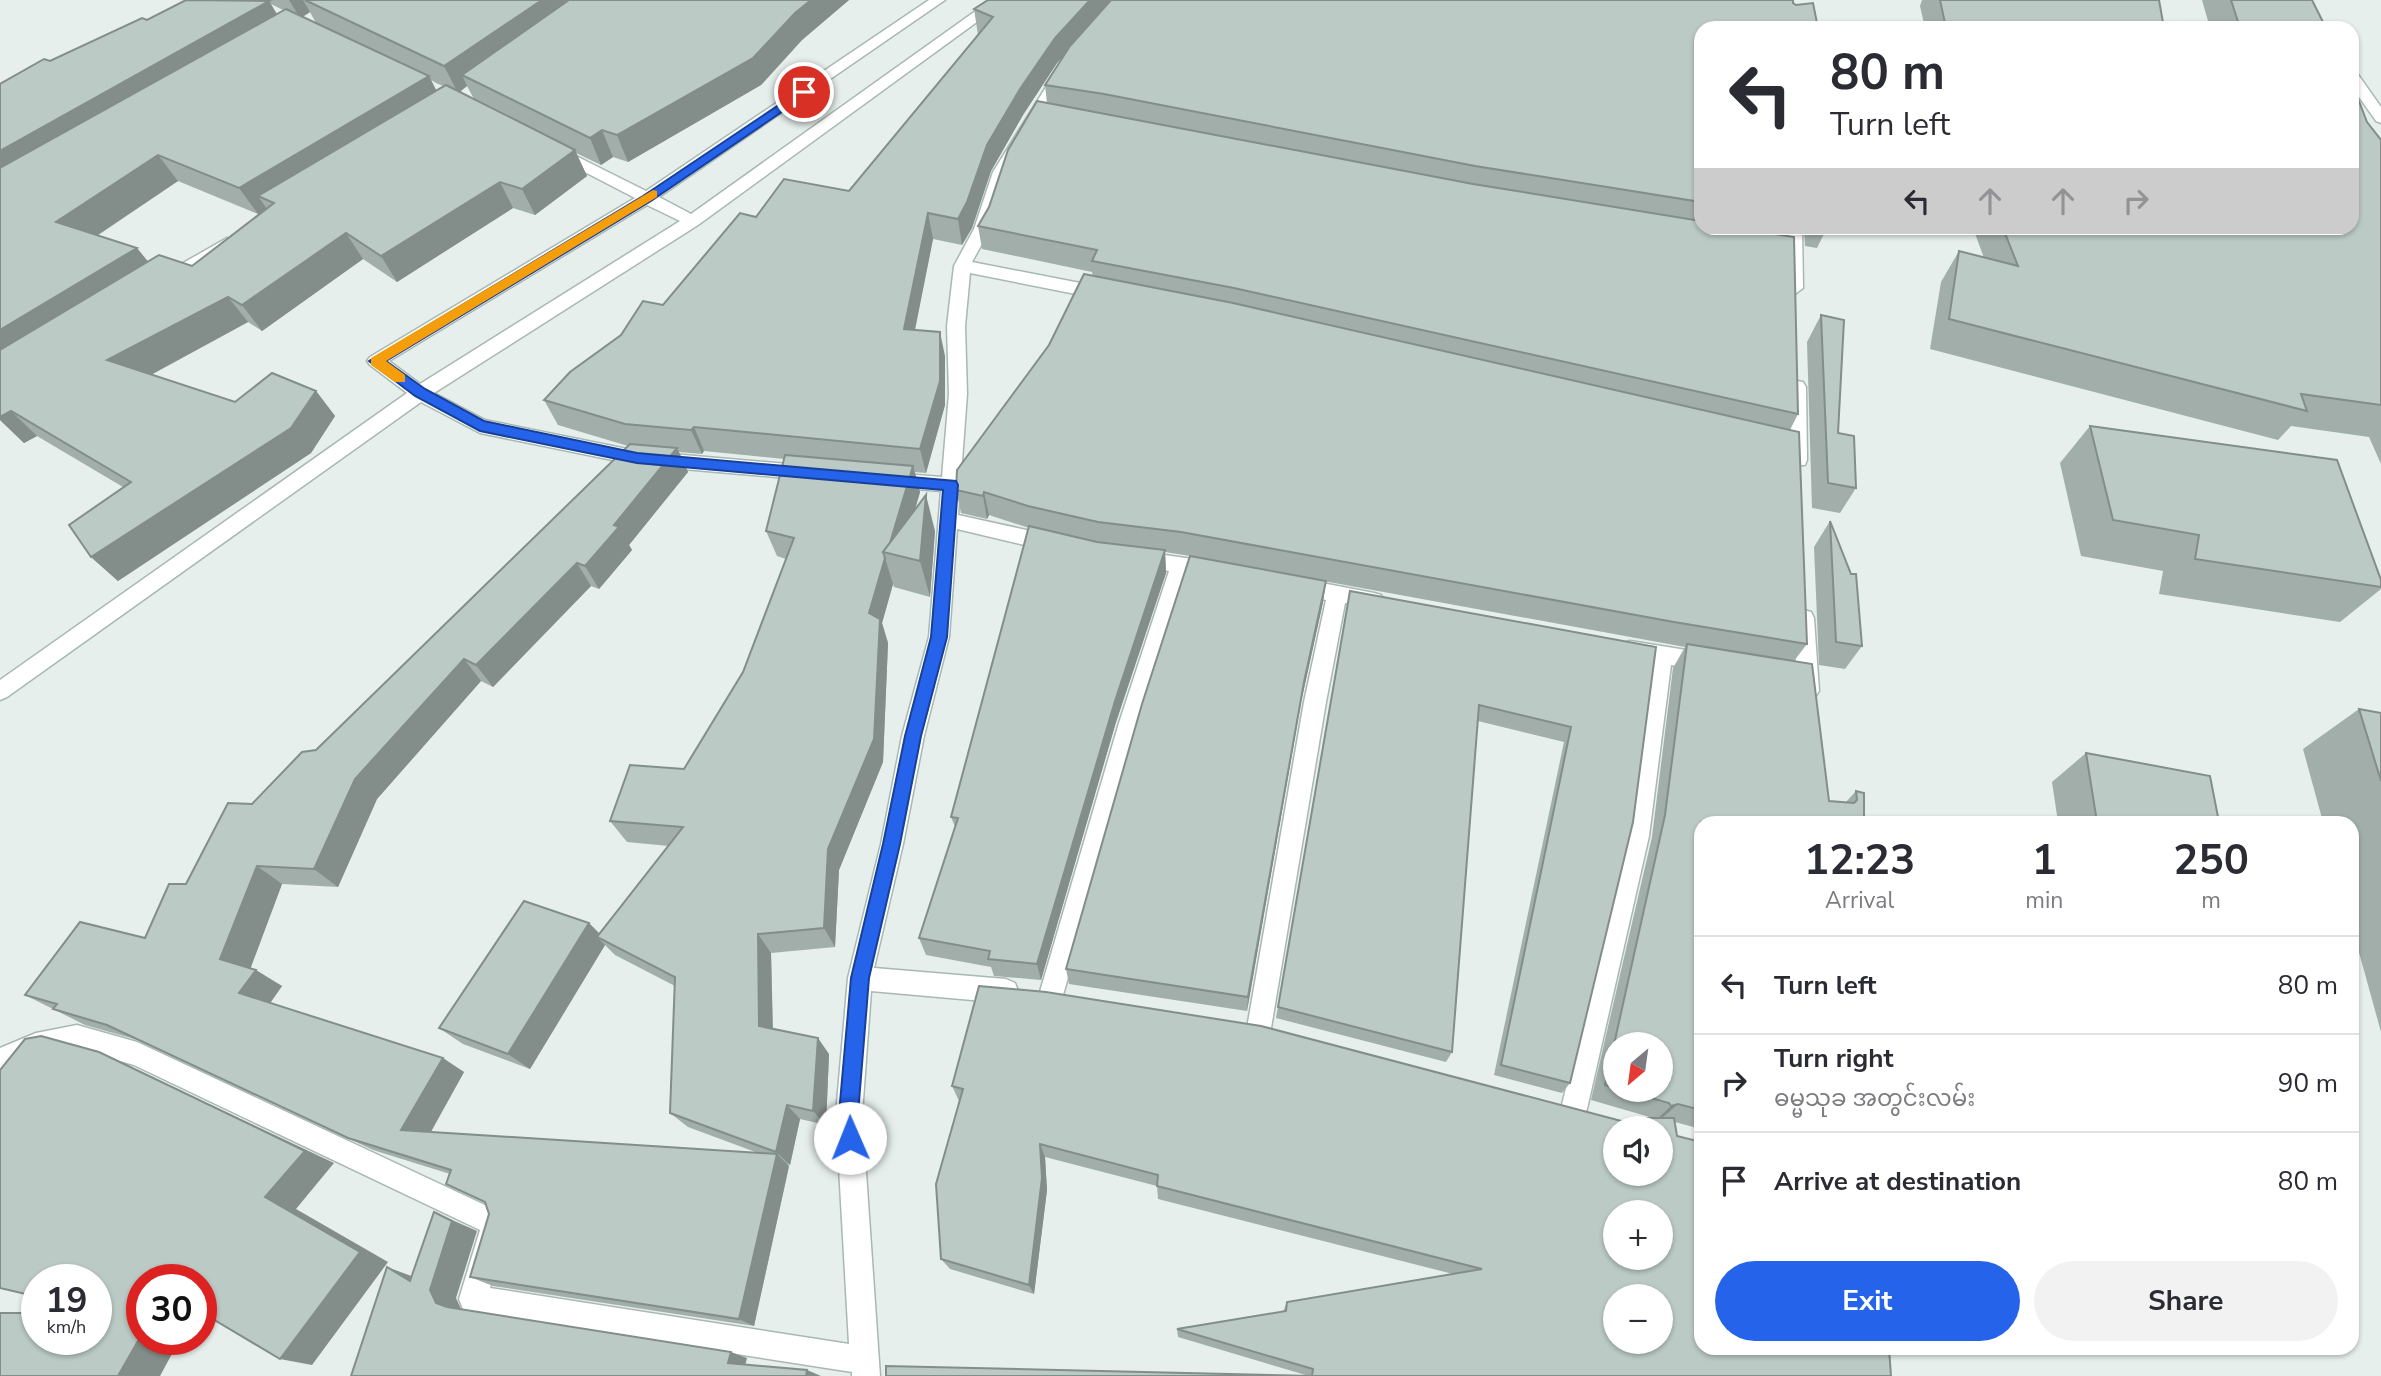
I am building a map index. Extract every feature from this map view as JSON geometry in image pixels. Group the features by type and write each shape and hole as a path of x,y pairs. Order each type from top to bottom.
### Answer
{"street":[{"path":"828,474 637,458 480,426 420,393 376,361 647,198 938,0"},
{"path":"0,691 420,393 692,222 1000,0"},
{"path":"0,1061 36,1045 77,1037 137,1054 495,1223 473,1298 865,1368 849,1114 860,978 892,844 913,736 939,637 957,394 956,326 962,266 982,229 1001,172 1032,116 1072,60"},
{"path":"2359,86 2381,117"},
{"path":"1032,116 1057,119"},
{"path":"541,144 692,222"},
{"path":"153,289 247,231"},
{"path":"1792,235 1788,252 1795,309"},
{"path":"962,266 1125,298"},
{"path":"1796,364 1791,447 1799,475"},
{"path":"617,478 637,458"},
{"path":"869,478 951,485"},
{"path":"949,520 1075,549"},
{"path":"1114,557 1233,574"},
{"path":"1051,995 1130,723 1181,565"},
{"path":"1272,582 1391,604"},
{"path":"1259,1028 1315,702 1337,594"},
{"path":"1804,598 1800,678 1810,705"},
{"path":"1608,645 1728,666"},
{"path":"1548,1102 1586,1112 1638,836 1662,655"},
{"path":"860,978 1077,999"},
{"path":"1233,1024 1286,1035"}],"building":[{"path":"186,0 269,1 0,151 0,84 44,59 50,61 142,18 147,20"},
{"path":"305,0 542,0 444,66"},
{"path":"569,0 811,0 795,13 753,58 617,135 602,130 590,138 462,75"},
{"path":"988,0 1090,0 1055,38 1020,89 987,145 967,202 958,219 928,213 904,329 940,332 940,381 920,449 694,427 691,430 625,424 544,400 570,372 621,335 643,301 663,305 740,213 756,217 784,179 849,191 993,17 974,9"},
{"path":"1111,0 1793,0 1796,5 1813,3 1817,21 1694,21 1694,201 1475,166 1045,85 1070,46"},
{"path":"1940,0 2159,0 2163,21 1944,21"},
{"path":"2231,0 2312,0 2322,21 2238,21"},
{"path":"286,9 429,76 239,188 158,155 56,222 137,248 0,330 0,168"},
{"path":"446,85 575,150 522,189 500,182 381,256 346,233 242,305 228,297 107,360 235,402 272,373 316,391 291,428 91,557 69,525 131,482 11,411 0,417 0,350 159,255 192,266 274,203 258,196"},
{"path":"1037,101 1473,184 1694,220 1694,235 1794,237 1798,414 1234,288 1092,261 1097,250 978,226 989,207 1008,150"},
{"path":"2359,101 2367,122 2381,140 2381,405 2301,394 2307,411 1949,319 1959,251 2018,266 2006,235 2359,235"},
{"path":"1084,274 1233,303 1799,432 1807,644 1181,532 1098,522 1028,506 984,492 983,496 956,490 957,470 1049,345"},
{"path":"1821,315 1844,320 1838,433 1854,436 1856,488 1828,483"},
{"path":"2090,426 2337,460 2381,580 2381,587 2195,559 2199,535 2113,520"},
{"path":"630,444 677,448 614,525 619,527 585,566 577,563 476,665 464,659 355,779 314,869 257,866 220,959 256,970 239,993 443,1058 401,1130 777,1154 739,1319 470,1277 489,1214 485,1202 446,1184 451,1170 348,1138 107,1025 53,1009 57,1004 25,995 80,922 145,938 169,884 186,884 228,803 252,804 302,752 316,750"},
{"path":"785,455 913,466 890,543 883,552 885,558 869,613 880,619 874,739 828,849 824,928 758,934 759,1026 818,1038 813,1111 787,1105 776,1152 670,1113 675,977 597,937 683,827 610,821 630,765 684,769 743,672 794,538 766,531"},
{"path":"926,495 920,561 883,552"},
{"path":"1830,521 1851,574 1856,574 1862,646 1836,642"},
{"path":"1029,526 1097,542 1165,550 1115,701 1037,964 988,959 990,951 919,938 958,818 951,817"},
{"path":"1190,556 1326,581 1304,682 1248,997 1066,969 1142,704"},
{"path":"1350,591 1656,647 1633,822 1570,1083 1501,1065 1571,727 1479,705 1452,1052 1278,1007"},
{"path":"1687,644 1812,664 1829,801 1854,803 1857,800 1856,791 1864,793 1864,816 1694,816 1694,1108 1678,1104 1671,1106 1665,1102 1673,1102 1673,1032 1617,1032 1665,815"},
{"path":"2359,709 2381,713 2381,781"},
{"path":"2086,753 2210,776 2218,816 2096,816"},
{"path":"524,901 589,923 508,1054 439,1028"},
{"path":"979,986 1046,992 1261,1026 1603,1116 1603,1186 1673,1186 1674,1118 1677,1136 1694,1140 1694,1355 1890,1355 1891,1376 1312,1376 1313,1369 1177,1329 1286,1311 1287,1302 1482,1269 1157,1186 1158,1175 1040,1144 1042,1178 1029,1285 941,1259 936,1184 963,1089 952,1086"},
{"path":"41,1036 99,1052 305,1151 265,1197 360,1252 280,1359 217,1322 217,1264 126,1264 126,1355 130,1355 118,1376 0,1376 0,1313 21,1313 21,1355 112,1355 112,1264 21,1264 21,1293 0,1288 0,1070 25,1039"},
{"path":"434,1212 452,1221 430,1290 436,1303 447,1307 731,1352 728,1363 807,1370 806,1376 351,1376 387,1267 410,1281"},
{"path":"886,1366 1312,1376 886,1376"}],"slow traffic":[{"path":"400,378 376,361 653,194"}],"route":[{"path":"804,92 647,198 376,361 420,393 480,426 637,458 951,485 939,637 913,736 892,844 860,978 849,1114 850,1138"}]}
